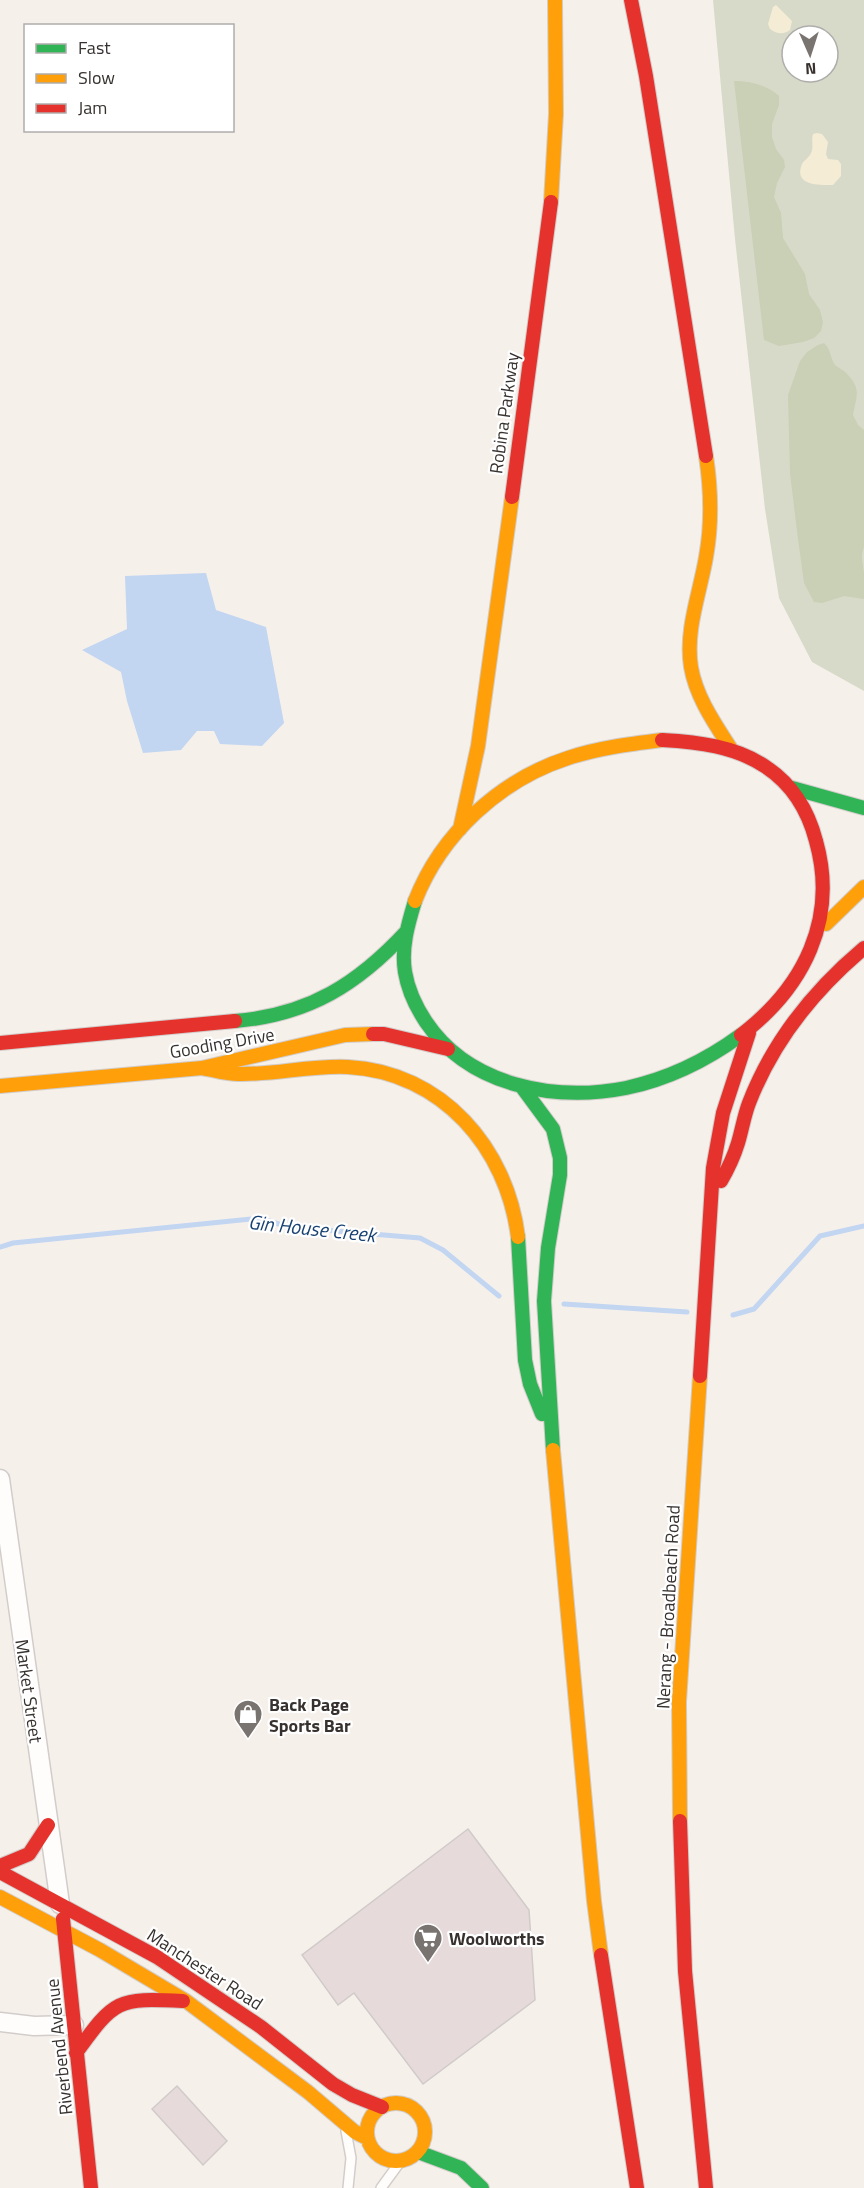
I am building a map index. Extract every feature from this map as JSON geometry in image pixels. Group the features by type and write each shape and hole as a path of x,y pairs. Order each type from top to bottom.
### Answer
{"main road":[{"name":"Robina Parkway","path":"460,828 478,746 550,213 556,103 555,0"},
{"path":"631,0 646,76 708,471 710,502 708,543 690,631 691,667 694,681 708,712 731,749"},
{"path":"662,740 709,744 731,749 762,764 792,788 812,821 825,858 828,879 829,899 826,924 813,959 775,1010 749,1033 689,1069 636,1086 608,1091 580,1092 522,1087 476,1070 448,1049 421,1015 413,999 404,961 412,907 424,877 460,828 506,790 532,774 551,764 601,748 662,740"},
{"path":"792,788 864,808"},
{"path":"826,924 864,887"},
{"name":"Gooding Drive","path":"0,1043 251,1020 289,1012 323,1000 354,982 380,961 407,931"},
{"path":"710,1205 735,1152 741,1127 757,1085 782,1039 816,993 864,948"},
{"name":"Nerang - Broadbeach Road","path":"706,2188 685,1971 678,1761 680,1691 714,1159 722,1115 749,1033"},
{"name":"Gooding Drive","path":"0,1086 202,1068 345,1035 384,1034 448,1049"},
{"path":"202,1068 238,1074 346,1066 382,1072 403,1079 442,1100 472,1127 497,1164 511,1201 517,1234 528,1379 552,1440"},
{"path":"522,1087 553,1129 560,1158 560,1175 548,1248 544,1301 552,1440 594,1901 613,2040 637,2188"},
{"path":"0,1866 29,1854 48,1825"},
{"name":"Manchester Road","path":"0,1872 148,1952 261,2027 333,2084 352,2095 382,2107"},
{"name":"Manchester Road","path":"0,1897 186,2001 308,2092 355,2132 368,2138"},
{"name":"Riverbend Avenue","path":"60,1904 91,2188"},
{"path":"76,2052 101,2019 120,2002 143,1998 186,2001"},
{"path":"400,2103 417,2111 425,2127 426,2136 418,2152 400,2162 383,2158 370,2146 368,2138 370,2120 382,2107 400,2103"},
{"path":"418,2152 446,2160 465,2169 474,2176 482,2188"}],"street":[{"name":"Market Street","path":"0,1479 60,1904"},
{"path":"0,2022 33,2026 74,2025"}],"lane":[{"path":"344,2123 351,2158 348,2188"},
{"path":"381,2188 400,2162"}],"green space":[{"path":"713,0 864,0 864,691 812,662 779,598 765,509 735,239"},
{"path":"734,81 758,84 779,96 779,105 772,124 772,137 776,149 784,160 785,167 777,183 774,197 781,213 783,238 805,274 809,294 820,310 823,322 821,331 814,338 803,342 779,346 764,340"},
{"path":"824,343 835,365 855,384 857,393 853,415 858,425 864,430 864,547 862,557 864,599 844,596 822,603 814,602 804,583 790,473 788,395 800,361 807,352"}],"sand":[{"path":"776,5 792,21 791,24 780,24 780,33 770,29 768,24 773,7"},
{"path":"813,134 822,134 828,142 826,154 828,159 838,160 841,164 841,176 833,185 809,183 801,177 802,164 811,153"}],"water":[{"path":"206,573 216,610 266,627 284,723 262,746 220,744 214,731 197,731 181,750 143,753 127,701 121,672 82,650 127,629 125,576"}],"building":[{"path":"468,1829 529,1910 535,2000 423,2084 354,1993 338,2005 302,1955"},
{"path":"177,2086 227,2141 203,2165 152,2109"}],"waterway":[{"name":"Gin House Creek","path":"0,1247 13,1243 260,1218 288,1227 420,1238 443,1250 499,1296"},
{"name":"Gin House Creek","path":"733,1315 754,1309 820,1236 864,1226"},
{"name":"Gin House Creek","path":"564,1304 687,1312"}],"traffic: fast":[{"path":"792,788 864,808"},
{"path":"415,901 404,954 406,979 413,998 426,1022 444,1044 465,1061 489,1075 515,1084 570,1093 626,1088 686,1068 715,1053 741,1035"},
{"path":"235,1021 286,1012 330,994 370,967 407,931"},
{"path":"522,1087 553,1129 560,1158 560,1175 548,1248 544,1301 553,1450"},
{"path":"518,1237 525,1360 530,1384 542,1414"},
{"path":"418,2152 461,2168 482,2188"}],"traffic: slow":[{"path":"551,202 556,114 555,0"},
{"path":"706,456 710,519 706,557 690,639 691,667 702,700 731,749"},
{"path":"460,829 478,746 512,497"},
{"path":"415,901 440,853 457,832 497,795 519,780 568,758 614,747 662,740"},
{"path":"826,924 864,887"},
{"path":"0,1086 202,1068 345,1035 373,1034"},
{"path":"202,1068 238,1074 348,1067 382,1072 413,1083 440,1100 464,1121 484,1145 500,1174 511,1204 518,1237"},
{"path":"680,1821 679,1702 700,1376"},
{"path":"553,1450 594,1901 601,1955"},
{"path":"0,1897 100,1950 186,2001 308,2092 355,2132 367,2138"},
{"path":"390,2103 402,2103 417,2111 425,2126 425,2132 425,2138 417,2153 402,2161 390,2161 375,2153 367,2138 367,2126 375,2111 390,2103"}],"traffic: jam":[{"path":"631,0 646,76 706,456"},
{"path":"512,497 551,202"},
{"path":"662,740 716,746 742,754 766,767 792,790 809,819 816,841 822,870 822,897 819,924 810,949 798,973 782,995 741,1035"},
{"path":"721,1181 735,1153 747,1108 770,1059 812,999 864,948"},
{"path":"0,1043 235,1021"},
{"path":"700,1376 713,1168 723,1113 749,1033"},
{"path":"373,1034 384,1034 448,1049"},
{"path":"680,1821 685,1971 706,2188"},
{"path":"0,1866 29,1854 48,1825"},
{"path":"0,1872 157,1957 261,2027 333,2084 352,2095 382,2107"},
{"path":"63,1919 91,2188"},
{"path":"601,1955 637,2188"},
{"path":"76,2053 100,2022 119,2006 144,2000 183,2001"}],"place":[{"name":"Back Page Sports Bar","path":"248,1740"},
{"name":"Woolworths","path":"428,1964"}]}
